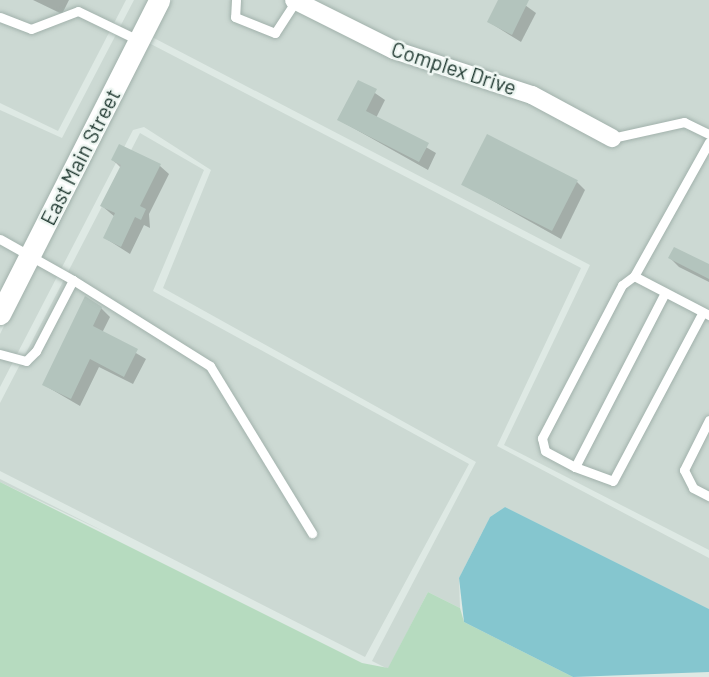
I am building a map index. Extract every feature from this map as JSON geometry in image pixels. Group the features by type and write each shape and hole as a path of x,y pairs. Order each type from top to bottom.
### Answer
{"main road":[{"name":"East Main Street","path":"0,314 159,0"}],"street":[{"name":"Complex Drive","path":"295,0 394,50 522,90 612,138"}],"lane":[{"path":"236,0 235,17 275,33 295,0"},
{"path":"0,17 31,29 78,11 138,40"},
{"path":"612,138 684,122 709,134"},
{"path":"634,276 706,314 613,481 575,467 545,451 542,438 622,285 634,276 709,142"},
{"path":"0,239 73,279 210,366 312,533"},
{"path":"0,354 26,361 36,351 73,279"},
{"path":"575,467 665,293"},
{"path":"709,421 684,470 693,488 709,496"}],"shaded area":[{"path":"0,0 126,0 58,131 0,103"},
{"path":"134,0 149,0 0,294 0,110 62,138"},
{"path":"172,0 709,0 709,550 504,445 590,265 152,37"},
{"path":"147,42 581,268 497,446 709,558 709,609 505,507 490,517 459,578 460,608 428,592 388,669 372,661 476,462 163,288 211,170 144,127 133,130 0,387 0,334"},
{"path":"140,133 204,170 153,291 469,464 365,657 0,471 0,403"},
{"path":"0,479 111,535 0,482"}],"green space":[{"path":"0,482 362,663 388,668 428,592 460,608 464,622 573,677 0,677"}],"water":[{"path":"505,507 709,609 709,672 573,677 464,622 459,578 490,517"}],"building":[{"path":"498,0 529,0 512,35 487,22"},
{"path":"358,80 377,89 366,111 429,143 419,162 337,120"},
{"path":"487,134 578,180 552,231 461,185"},
{"path":"119,144 161,164 140,206 146,209 141,220 135,217 121,247 103,238 115,213 100,206 121,165 111,160"},
{"path":"674,247 709,264 709,279 668,258"},
{"path":"85,296 102,307 93,326 138,349 124,377 90,359 71,399 42,385"}]}
